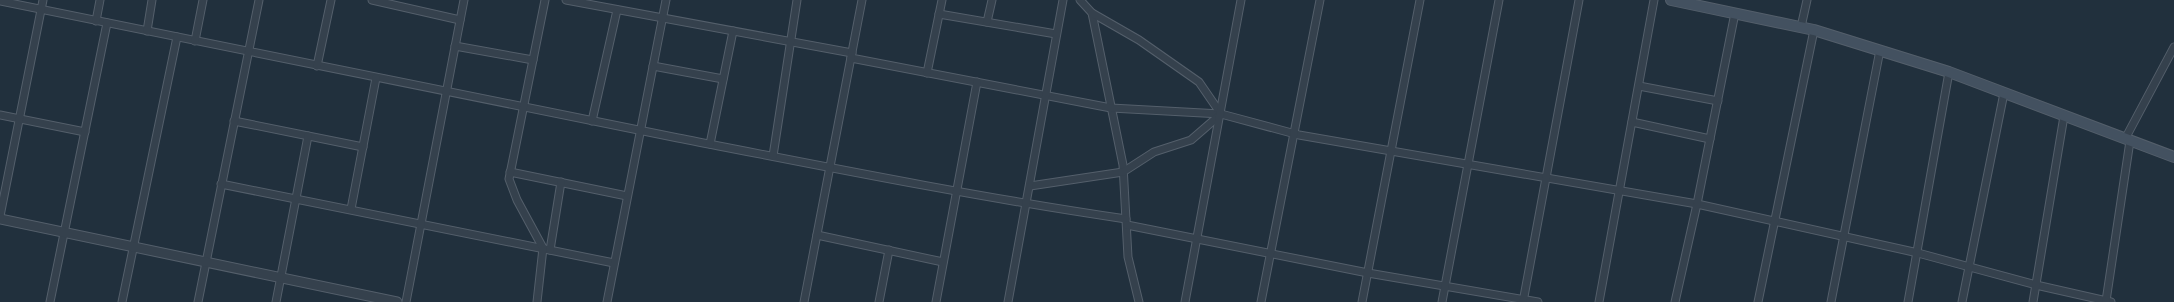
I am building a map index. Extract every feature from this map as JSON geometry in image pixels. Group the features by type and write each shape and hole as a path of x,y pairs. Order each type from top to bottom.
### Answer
{"main road":[{"path":"1671,0 1814,30 1880,50 1949,72 2174,157"}],"street":[{"path":"0,216 43,0"},
{"path":"96,20 100,0"},
{"path":"147,31 152,0"},
{"path":"195,41 203,0"},
{"path":"198,302 259,0"},
{"path":"317,66 331,0"},
{"path":"372,0 390,2 460,20"},
{"path":"406,302 464,0"},
{"path":"544,0 509,179 517,200 546,249"},
{"path":"566,0 598,3 617,10 791,42 927,73 1111,108 1221,114 1294,133 1697,204 1918,253 2036,285 2108,301 2128,140 2174,47"},
{"path":"607,302 666,0"},
{"path":"773,156 797,0"},
{"path":"804,302 862,0"},
{"path":"927,73 942,0"},
{"path":"987,22 992,0"},
{"path":"1008,302 1063,0"},
{"path":"1080,0 1092,14 1139,40 1199,82 1221,114"},
{"path":"1185,302 1241,0"},
{"path":"1261,302 1320,0"},
{"path":"1362,302 1420,0"},
{"path":"1442,302 1499,0"},
{"path":"1523,300 1547,178 1579,0"},
{"path":"1599,302 1654,0"},
{"path":"1801,27 1807,0"},
{"path":"0,1 592,121 1126,222 1196,240 1368,273 1538,302"},
{"path":"592,121 617,10"},
{"path":"1675,302 1697,204 1735,13"},
{"path":"940,14 1056,34"},
{"path":"1092,14 1124,172 1128,257 1138,302"},
{"path":"50,302 107,23"},
{"path":"1758,302 1814,30"},
{"path":"710,144 733,31"},
{"path":"122,302 132,246 177,37"},
{"path":"455,46 533,60"},
{"path":"1831,302 1880,50"},
{"path":"653,66 723,79"},
{"path":"1908,302 1918,253 1949,72"},
{"path":"351,209 376,78"},
{"path":"936,302 977,82"},
{"path":"1639,86 1718,101"},
{"path":"1962,302 2004,93"},
{"path":"1030,186 1124,172 1154,152 1191,140 1221,114"},
{"path":"0,115 85,132"},
{"path":"2033,302 2064,116"},
{"path":"234,121 363,147"},
{"path":"1632,122 1710,139"},
{"path":"276,302 282,278 308,136"},
{"path":"510,172 627,196"},
{"path":"537,302 546,249 561,182"},
{"path":"222,184 614,263"},
{"path":"0,219 397,302"},
{"path":"817,235 943,262"},
{"path":"879,302 889,250"}]}
